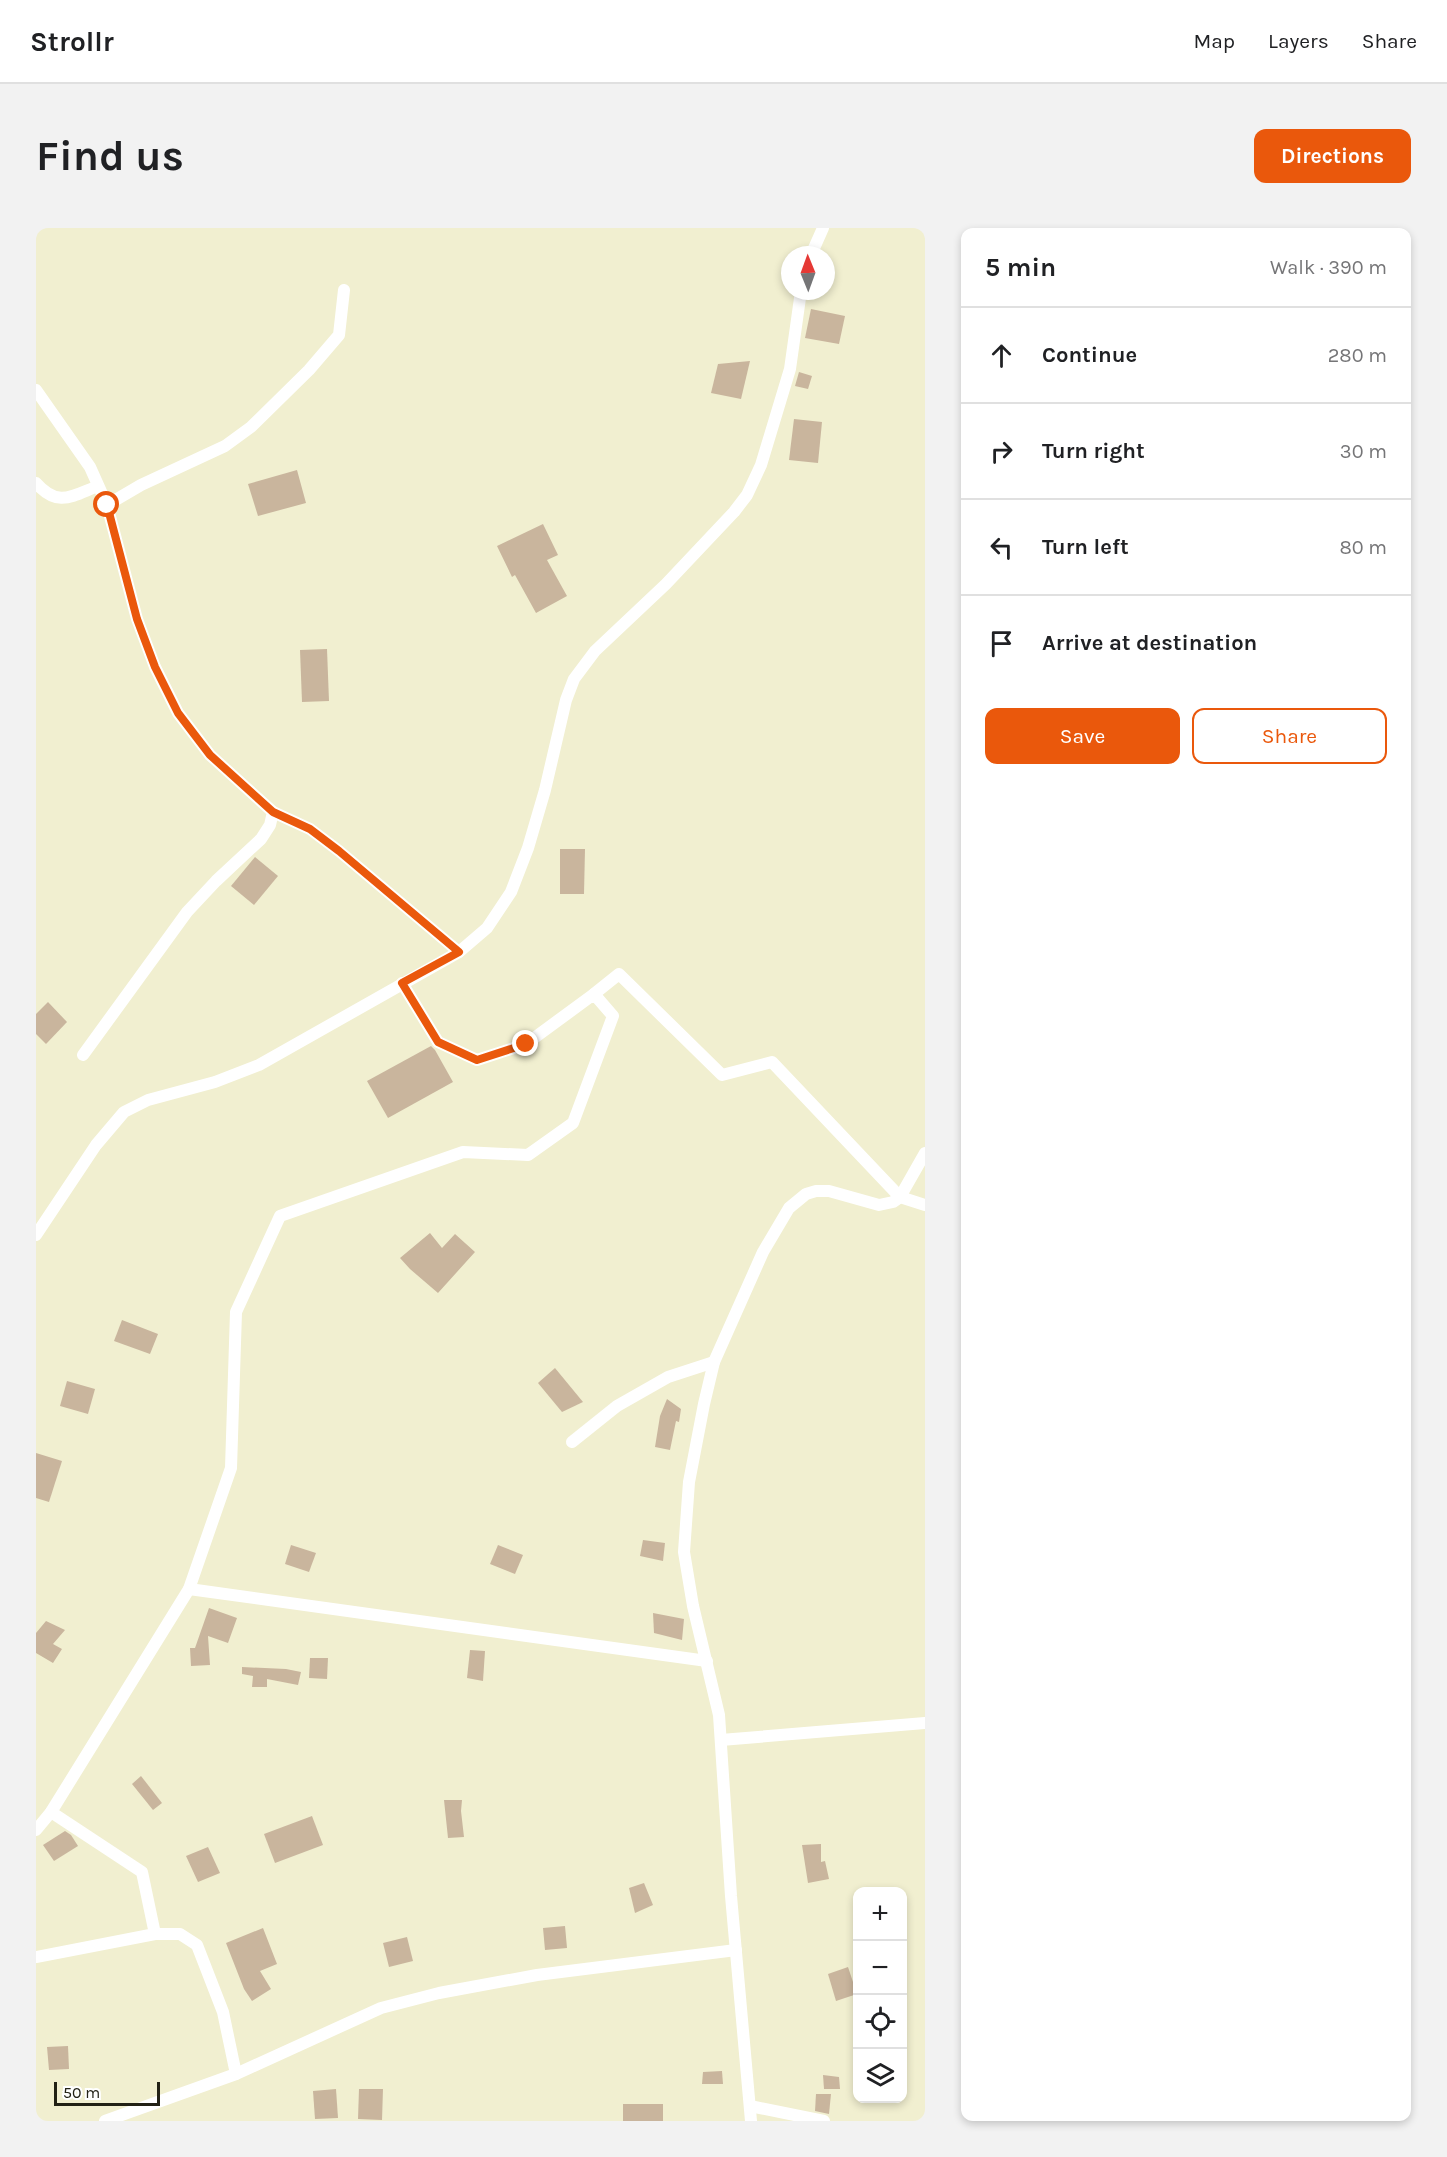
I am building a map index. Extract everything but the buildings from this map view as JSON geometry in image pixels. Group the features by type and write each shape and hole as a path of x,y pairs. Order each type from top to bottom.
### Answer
{"street":[{"path":"815,246 823,228"},
{"path":"107,505 141,485 225,446 251,427 309,370 339,335 344,291"},
{"path":"36,1235 96,1145 124,1112 148,1100 215,1082 259,1065 459,952 487,928 511,892 528,848 545,790 566,700 574,679 595,651 666,584 734,512 747,495 761,465 790,369 800,300"},
{"path":"36,390 90,467 107,505 137,619 155,667 178,713 210,755 273,812 310,829 459,952"},
{"path":"36,483 45,494 58,498 70,497 98,486"},
{"path":"83,1055 187,912 261,839 270,825 273,812"},
{"path":"402,983 438,1042 477,1060 526,1044 619,974 722,1075 772,1062 900,1197 925,1205"},
{"path":"36,1830 51,1812 189,1589 231,1468 236,1312 280,1216 463,1152 528,1155 573,1123 614,1016 594,994"},
{"path":"752,2121 736,1950 722,1740 719,1715 693,1606 684,1552 689,1482 714,1362 763,1252 789,1208 806,1194 816,1191 829,1191 879,1205 893,1202 900,1197 925,1153"},
{"path":"572,1442 616,1406 669,1377 714,1362"},
{"path":"189,1589 707,1661"},
{"path":"722,1740 925,1723"},
{"path":"51,1812 142,1872 155,1934"},
{"path":"36,1957 155,1934 180,1934 197,1945 223,2012 236,2074"},
{"path":"105,2121 236,2074 381,2008 439,1993 537,1975 736,1950"},
{"path":"750,2106 824,2121"}],"route":[{"path":"107,505 137,619 155,667 178,713 210,755 273,812 310,829 459,952 402,983 438,1042 477,1060 526,1044"}]}
